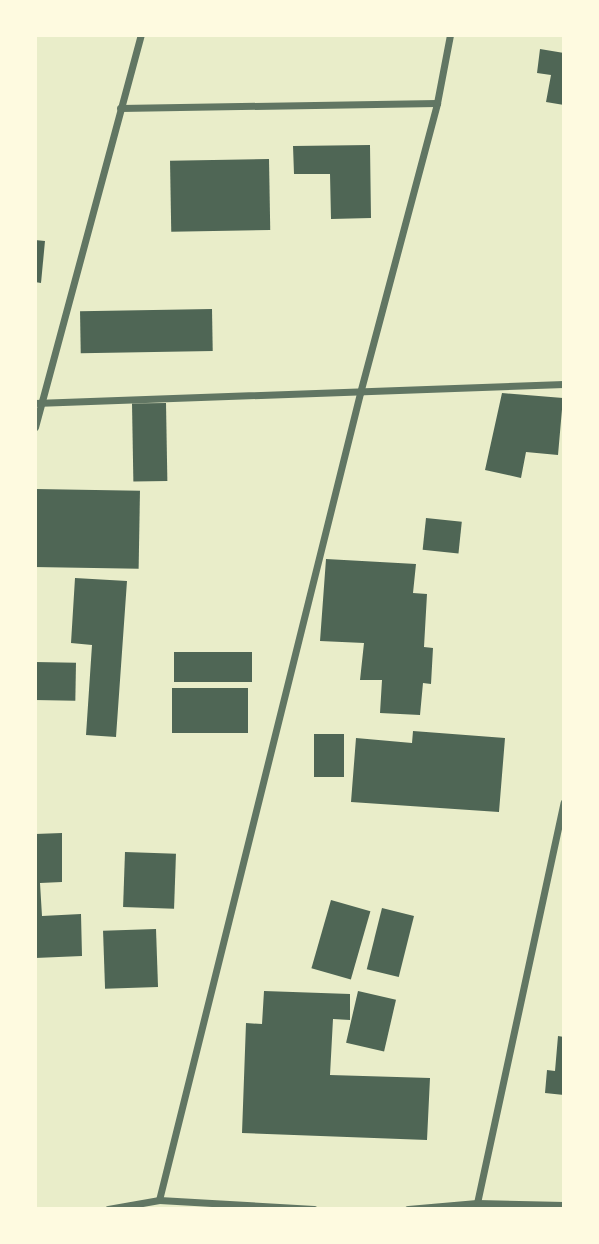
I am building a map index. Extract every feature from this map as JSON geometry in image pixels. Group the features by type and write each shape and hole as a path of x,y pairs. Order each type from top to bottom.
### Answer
{"street":[{"path":"35,427 38,403 141,35"},
{"path":"159,1200 360,393 437,103 450,35"},
{"path":"120,108 437,103"},
{"path":"38,403 564,384"},
{"path":"477,1203 564,802"},
{"path":"108,1209 159,1200 314,1209"},
{"path":"408,1209 477,1203 564,1205"}],"building":[{"path":"540,49 564,53 564,105 546,102 551,75 537,73"},
{"path":"370,145 371,218 331,219 330,174 294,174 293,146"},
{"path":"269,159 270,230 171,232 170,161"},
{"path":"35,240 45,241 41,283 35,282"},
{"path":"212,309 213,351 81,353 80,311"},
{"path":"502,393 563,398 558,455 526,452 521,478 485,470"},
{"path":"166,403 167,481 133,482 132,404"},
{"path":"35,489 140,491 139,569 35,567"},
{"path":"426,518 462,522 458,554 423,550"},
{"path":"326,559 416,564 413,593 427,594 424,647 433,648 431,684 423,683 420,715 380,713 382,680 360,680 364,643 320,641"},
{"path":"75,578 127,581 116,737 86,735 92,645 71,643"},
{"path":"174,652 252,652 252,682 174,682"},
{"path":"35,662 76,663 75,701 35,700"},
{"path":"172,688 248,688 248,733 172,733"},
{"path":"413,731 505,738 499,812 351,802 356,738 412,743"},
{"path":"314,734 344,734 344,777 314,777"},
{"path":"62,833 62,882 40,883 42,916 81,914 82,956 35,958 35,834"},
{"path":"125,852 176,854 174,909 123,907"},
{"path":"331,900 370,911 351,980 311,968"},
{"path":"382,908 414,916 399,977 367,969"},
{"path":"156,929 158,987 105,989 103,931"},
{"path":"264,991 350,994 350,1020 333,1019 330,1075 430,1078 427,1140 242,1133 246,1023 262,1024"},
{"path":"358,991 396,1000 384,1051 346,1043"},
{"path":"558,1036 564,1037 564,1095 545,1093 547,1070 555,1071"}]}
